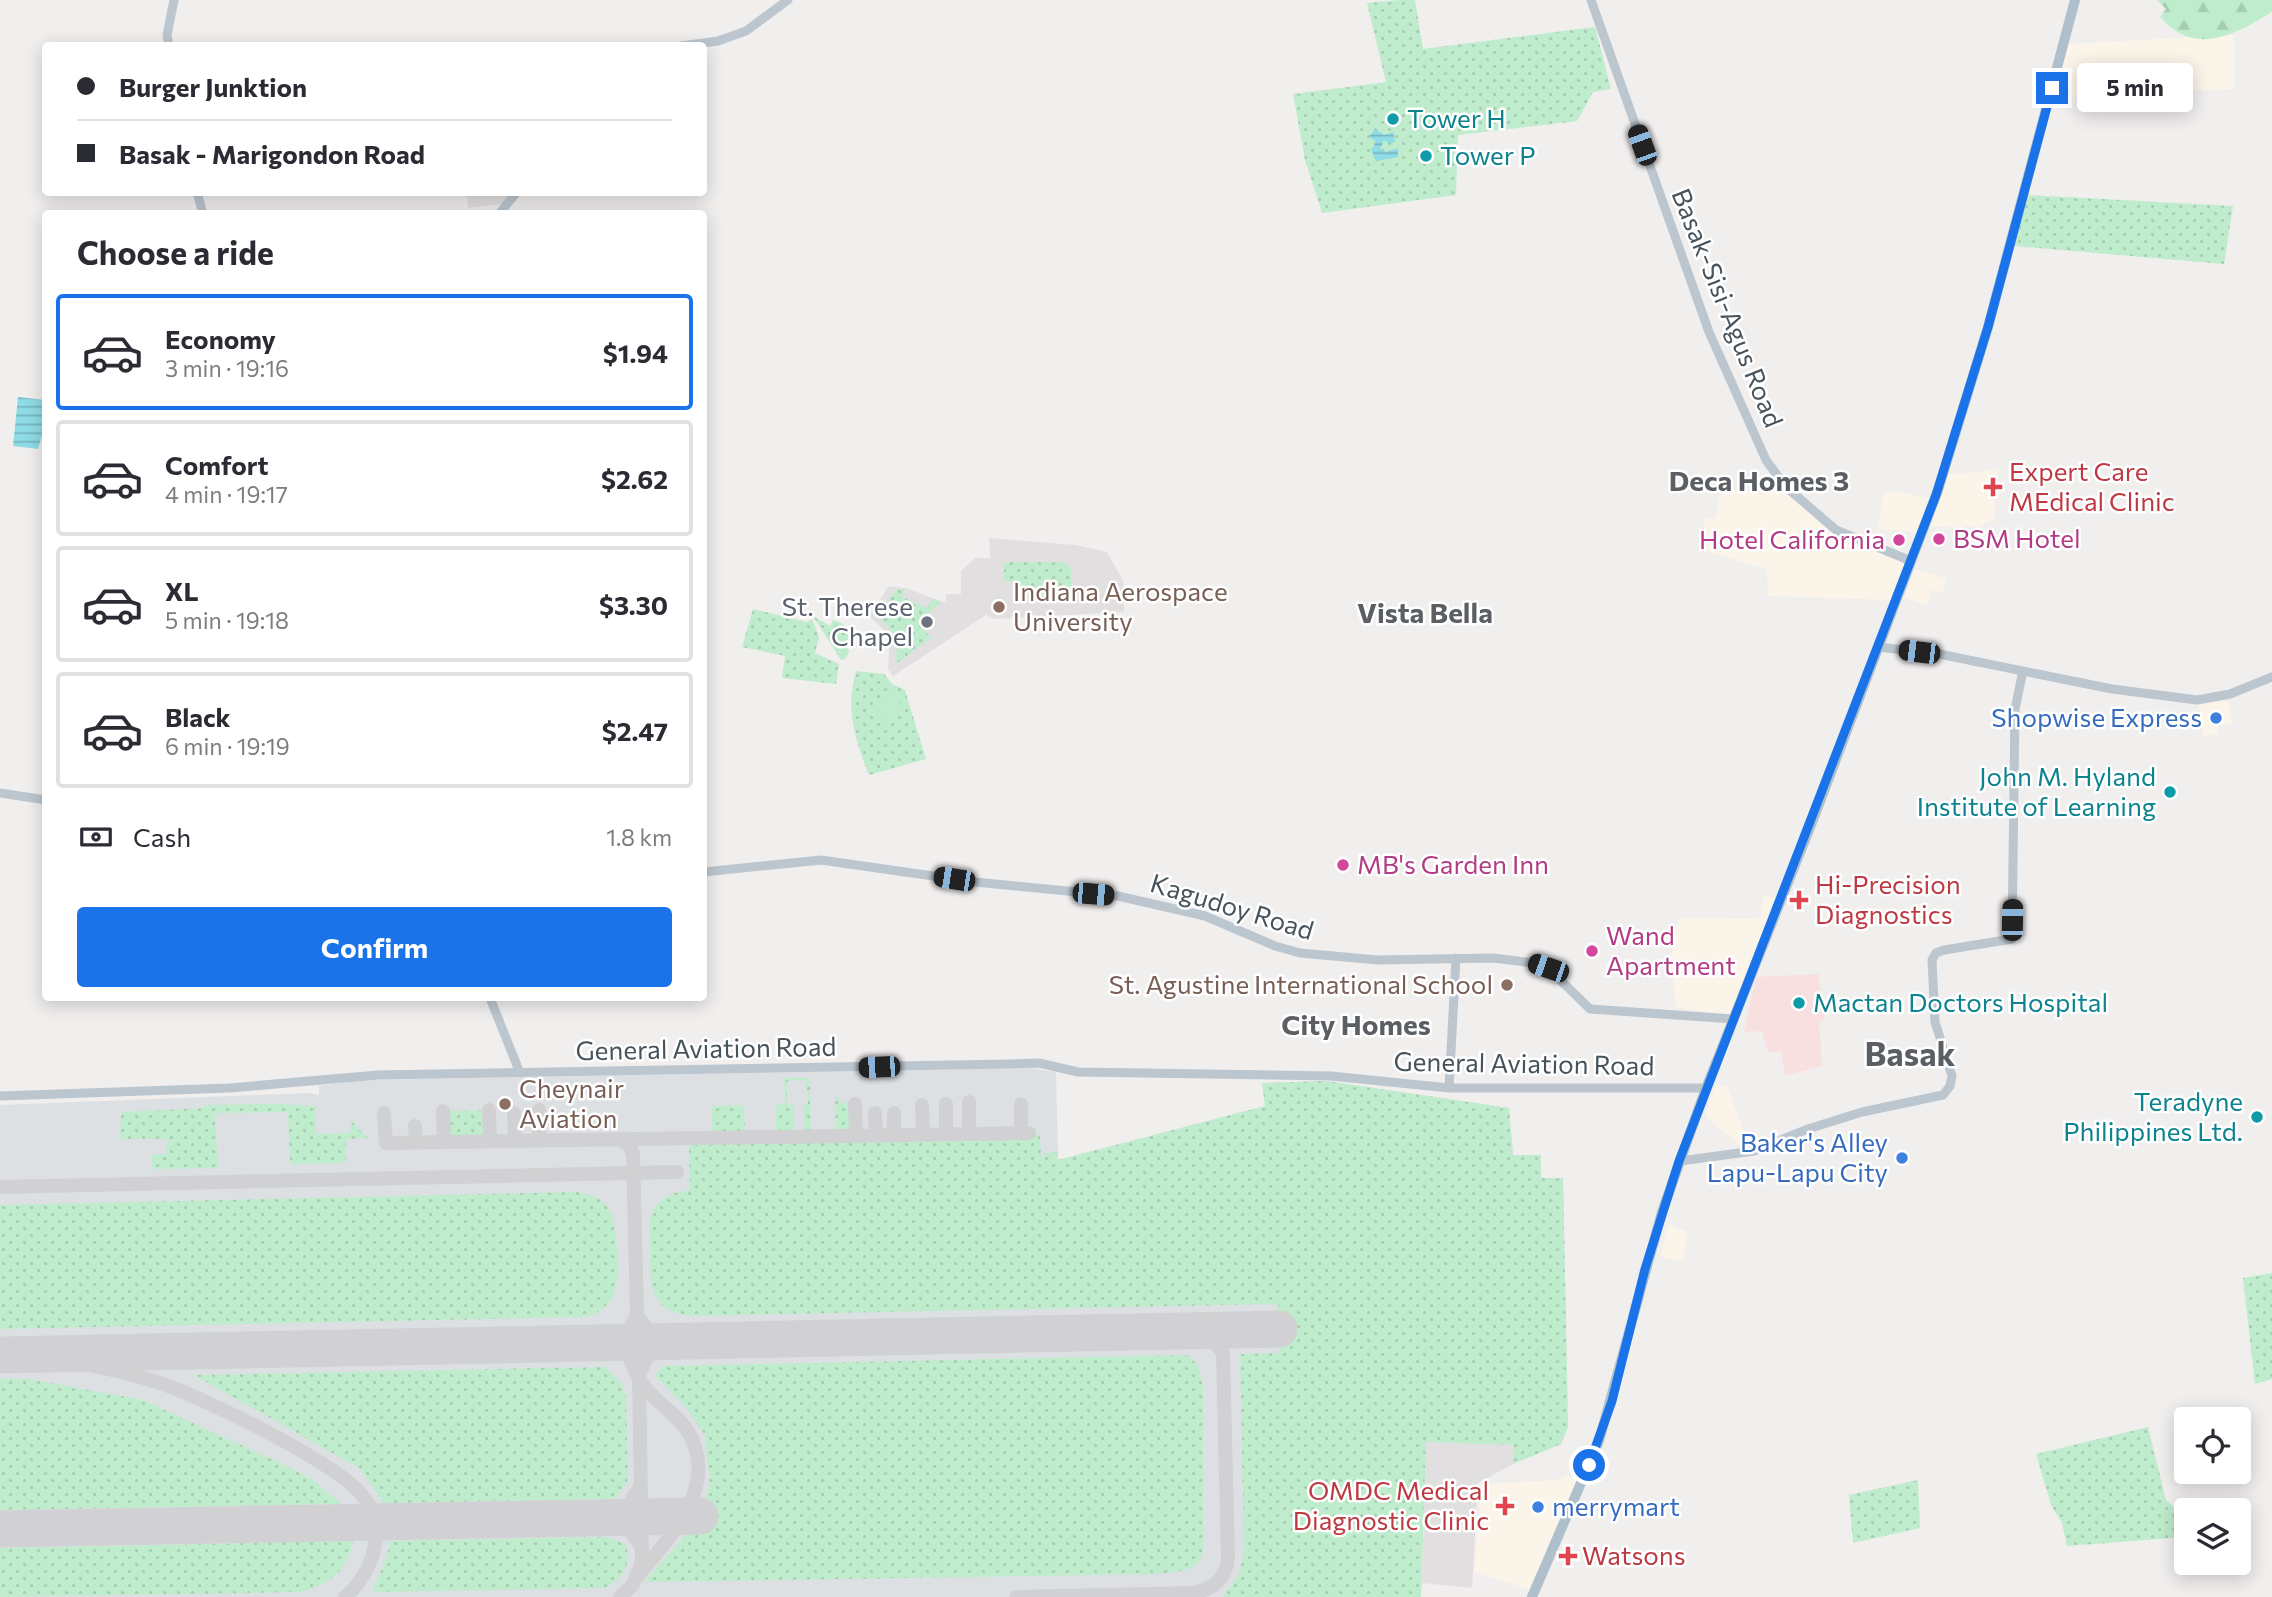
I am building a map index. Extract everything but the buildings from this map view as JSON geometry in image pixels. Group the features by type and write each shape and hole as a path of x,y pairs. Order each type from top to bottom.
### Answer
{"main road":[{"path":"1532,1597 1599,1441 1651,1251 1679,1161 1878,647 1885,620 1911,561 1959,427 2075,0"}],"street":[{"path":"168,42 167,35 174,0"},
{"path":"707,42 746,31 788,0"},
{"name":"Basak-Sisi-Agus Road","path":"1591,0 1709,332 1766,460 1785,486 1836,530 1911,561"},
{"path":"502,210 514,196"},
{"path":"1878,647 1940,654 2112,689 2197,700 2230,694 2272,677"},
{"path":"1679,1161 1754,1152 1808,1129 1863,1112 1943,1095 1950,1086 1952,1076 1935,1021 1933,956 1944,950 2012,939 2015,709 2023,671"},
{"path":"0,793 42,799"},
{"name":"Kagudoy Road","path":"707,872 821,860 975,882 1118,896 1205,916 1275,946 1300,953 1378,960 1505,959 1548,968 1590,1009 1732,1019"},
{"path":"1449,1088 1456,958"},
{"path":"491,1001 520,1073"},
{"name":"General Aviation Road","path":"0,1097 230,1088 378,1075 1039,1063 1078,1072 1331,1076 1449,1088 1706,1088"}],"shaded area":[{"path":"2234,35 2234,89 2053,98 2066,44"},
{"path":"467,196 510,196 503,204 468,208"},
{"path":"1997,470 1994,521 1985,522 1983,526 1928,527 1948,475"},
{"path":"1770,475 1842,537 1897,556 1905,564 1891,600 1768,596 1767,569 1701,550 1705,519 1715,519 1721,487 1766,495"},
{"path":"1897,491 1931,499 1919,532 1878,529 1883,494"},
{"name":"Indiana Aerospace University","path":"989,538 1075,545 1107,552 1123,581 1124,612 995,619 986,615 893,676 888,669 890,636 869,616 889,586 909,589 942,602 946,601 946,594 961,594 961,571 975,558 990,558"},
{"path":"1915,569 1947,579 1942,593 1932,590 1927,605 1904,597"},
{"name":"Shopwise Express","path":"2229,701 2232,723 2218,725 2219,734 2203,736 2199,704"},
{"path":"1764,894 1775,898 1729,1016 1676,1007 1671,958 1679,918 1759,919"},
{"path":"1818,974 1825,1020 1819,1022 1822,1066 1785,1076 1781,1051 1768,1053 1762,1031 1744,1032 1756,977"},
{"path":"1029,1068 1056,1072 1058,1160 1265,1106 1262,1083 1327,1081 1509,1108 1513,1155 1541,1155 1541,1178 1563,1178 1568,1427 1561,1444 1513,1464 1513,1445 1426,1442 1421,1597 0,1597 0,1105 309,1093 319,1095 319,1086 363,1080"},
{"path":"1716,1085 1727,1086 1749,1146 1743,1148 1705,1116"},
{"path":"1669,1224 1688,1232 1683,1261 1660,1257"},
{"path":"1426,1442 1514,1445 1513,1464 1478,1483 1472,1588 1422,1583"},
{"path":"1566,1476 1578,1478 1529,1589 1474,1572 1482,1484 1558,1480"}],"green space":[{"path":"1415,0 1423,49 1595,27 1611,89 1593,92 1577,121 1458,135 1456,195 1322,213 1305,160 1293,94 1386,82 1367,3"},
{"path":"2157,0 2272,0 2272,12 2229,34 2201,39 2173,29 2160,17 2166,9"},
{"path":"2026,195 2233,206 2224,264 2014,246"},
{"path":"1004,562 1065,562 1071,570 1071,597 1019,598 1019,581 1004,581"},
{"path":"905,588 902,597 927,608 932,599 942,602 918,621 929,636 933,636 896,664 897,637 878,616 896,590"},
{"path":"753,609 807,622 812,619 819,637 815,653 839,664 836,684 782,678 785,656 742,647"},
{"path":"813,616 830,626 833,620 843,624 853,639 847,645 849,652 845,659 841,660"},
{"path":"856,671 884,674 892,684 905,690 926,759 869,775 853,724 851,698"},
{"path":"898,694 903,714 880,720 872,701"},
{"path":"784,1078 810,1078 811,1130 804,1130 803,1105 808,1104 806,1080 787,1081 787,1105 793,1105 794,1130 776,1131 776,1105 785,1104"},
{"path":"1327,1081 1509,1108 1513,1155 1541,1155 1541,1178 1563,1178 1568,1427 1561,1444 1513,1464 1513,1445 1426,1442 1421,1597 1223,1597 1239,1575 1244,1551 1240,1354 1280,1353 1278,1304 693,1316 679,1314 660,1303 652,1285 650,1221 653,1211 663,1199 690,1190 689,1141 1040,1135 1041,1157 1045,1157 1045,1153 1058,1152 1058,1160 1265,1106 1262,1083"},
{"path":"835,1096 838,1096 839,1103 853,1103 854,1129 836,1130"},
{"path":"205,1105 316,1106 316,1134 350,1133 352,1114 353,1123 368,1138 346,1139 346,1163 290,1164 288,1112 215,1113 218,1168 152,1169 152,1155 166,1154 167,1139 120,1139 121,1112 204,1108"},
{"path":"744,1105 745,1131 712,1132 712,1106"},
{"path":"486,1110 487,1138 451,1139 447,1136 446,1111"},
{"path":"577,1192 596,1197 606,1205 613,1221 617,1246 617,1282 611,1300 595,1314 585,1317 0,1329 0,1205"},
{"path":"2272,1273 2272,1379 2255,1384 2243,1278"},
{"path":"1187,1355 1197,1364 1203,1385 1203,1551 1201,1558 1192,1567 1158,1574 644,1582 696,1523 710,1485 705,1435 685,1406 655,1376 662,1366"},
{"path":"604,1367 620,1381 626,1397 628,1480 616,1497 606,1499 384,1503 359,1468 194,1375"},
{"path":"0,1379 28,1379 143,1400 295,1470 316,1482 341,1504 0,1510"},
{"path":"2148,1427 2166,1500 2174,1507 2174,1538 2067,1546 2062,1523 2051,1505 2036,1454"},
{"path":"1918,1480 1920,1528 1853,1543 1849,1495"},
{"path":"607,1537 625,1544 628,1557 620,1576 604,1588 376,1592 373,1589 387,1557 390,1541"},
{"path":"353,1541 346,1561 335,1576 300,1592 0,1597 0,1548"}],"water":[{"path":"1375,129 1384,135 1393,132 1395,141 1390,144 1384,140 1380,149 1386,152 1398,148 1398,157 1376,161 1371,149 1377,142 1369,137"},
{"path":"18,397 42,400 42,436 38,449 13,446"}],"taxiway":[{"path":"969,1102 969,1133"},
{"path":"855,1104 856,1135"},
{"path":"946,1104 946,1133"},
{"path":"1021,1104 1021,1132"},
{"path":"922,1105 923,1134"},
{"path":"489,1110 490,1141"},
{"path":"539,1110 539,1140"},
{"path":"443,1111 444,1142"},
{"path":"384,1113 386,1143 1029,1133"},
{"path":"514,1113 515,1141"},
{"path":"875,1113 876,1135"},
{"path":"894,1113 894,1134"},
{"path":"415,1126 416,1142"},
{"path":"605,1342 628,1333 637,1315 633,1154 629,1145 619,1140"},
{"path":"0,1187 677,1172"},
{"path":"637,1315 649,1332 668,1341"},
{"path":"1016,1597 1193,1593 1212,1586 1221,1577 1228,1558 1223,1354 1211,1337 1200,1330"},
{"path":"620,1597 632,1586 642,1562 639,1375 647,1357 668,1341"},
{"path":"604,1343 625,1352 647,1389 687,1430 696,1451 698,1471 695,1490 687,1510 637,1577"},
{"path":"22,1354 107,1369 177,1389 265,1431 346,1480 370,1506 376,1534 370,1562 364,1575 345,1597"},
{"path":"607,1517 627,1508 638,1490"},
{"path":"607,1517 627,1525 640,1545"}],"runway":[{"path":"0,1355 1279,1329"},
{"path":"0,1529 700,1516"}],"place":[{"name":"Tower H","path":"1393,119"},
{"name":"Tower P","path":"1426,156"},
{"name":"Expert Care MEdical Clinic","path":"1993,487"},
{"name":"BSM Hotel","path":"1939,539"},
{"name":"Hotel California","path":"1899,540"},
{"name":"Indiana Aerospace University","path":"999,607"},
{"name":"St. Therese Chapel","path":"927,622"},
{"name":"Shopwise Express","path":"2216,718"},
{"name":"John M. Hyland Institute of Learning","path":"2170,792"},
{"name":"MB's Garden Inn","path":"1343,865"},
{"name":"Hi-Precision Diagnostics","path":"1799,900"},
{"name":"Wand Apartment","path":"1592,951"},
{"name":"St. Agustine International School","path":"1507,985"},
{"name":"Mactan Doctors Hospital","path":"1799,1003"},
{"name":"Cheynair Aviation","path":"505,1104"},
{"name":"Teradyne Philippines Ltd.","path":"2257,1117"},
{"name":"Baker's Alley Lapu-Lapu City","path":"1902,1158"},
{"name":"OMDC Medical Diagnostic Clinic","path":"1505,1506"},
{"name":"merrymart","path":"1538,1507"},
{"name":"Watsons","path":"1568,1556"}],"district":[{"name":"Deca Homes 3","path":"1759,481"},
{"name":"Vista Bella","path":"1425,613"},
{"name":"City Homes","path":"1356,1025"},
{"name":"Basak","path":"1910,1054"}],"route":[{"path":"1589,1465 1612,1401 1645,1269 1679,1161 1732,1019 1813,820 1938,490 1988,327 2052,88"}]}
